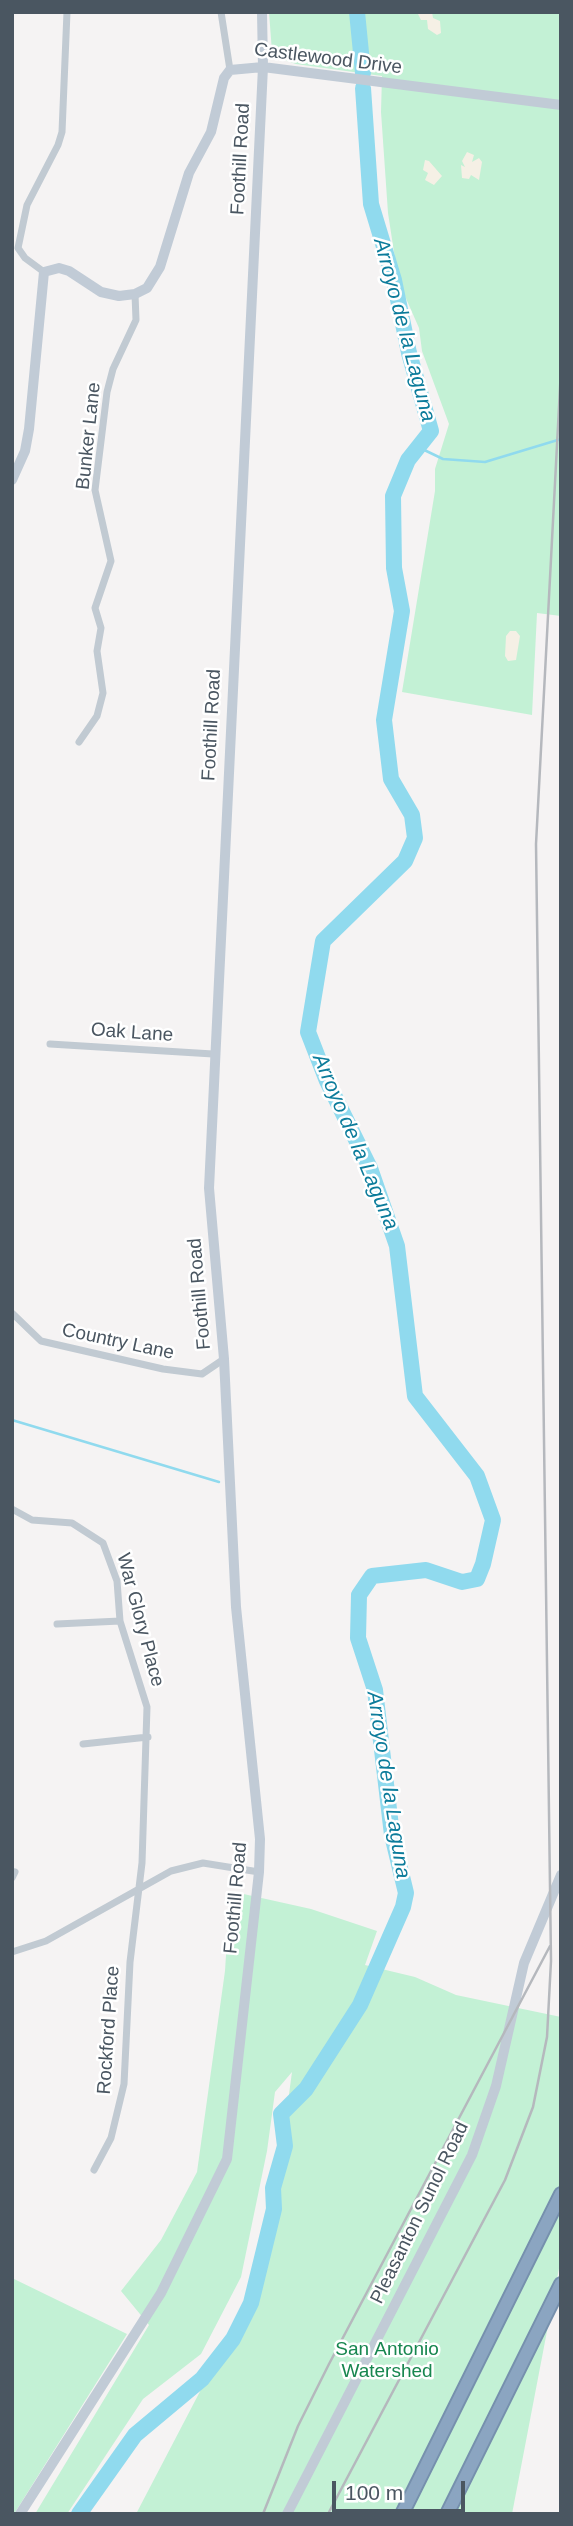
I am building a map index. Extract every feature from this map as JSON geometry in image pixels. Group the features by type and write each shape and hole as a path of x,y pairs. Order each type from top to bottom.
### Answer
{"highway":[{"path":"402,2514 561,2194"},
{"path":"447,2514 561,2284"}],"street":[{"path":"44,272 25,258 18,248 27,205 62,132 67,12"},
{"path":"221,12 230,70"},
{"name":"Foothill Road","path":"20,2514 161,2293 227,2159 259,1871 260,1839 229,1513 224,1359 209,1188 213,1054 263,66 262,12"},
{"name":"Castlewood Drive","path":"135,294 147,288 160,267 189,173 211,132 224,78 230,70 263,66 561,105"},
{"path":"44,272 59,268 110,295 135,294"},
{"path":"12,480 25,451 29,429 44,272"},
{"name":"Bunker Lane","path":"79,742 97,716 103,693 97,650 101,628 95,608 111,561 95,490 107,392 113,369 136,320 135,294"},
{"name":"Oak Lane","path":"50,1044 213,1054"},
{"name":"Country Lane","path":"12,1313 41,1341 163,1369 202,1374 224,1359"},
{"name":"War Glory Place","path":"12,1509 32,1520 72,1523 103,1543 117,1581 120,1621 147,1707 141,1888"},
{"path":"57,1624 120,1621"},
{"path":"83,1744 148,1737"},
{"path":"12,1952 46,1941 171,1871 202,1863 259,1871"},
{"name":"Pleasanton Sunol Road","path":"287,2514 472,2155 496,2086 524,1963 561,1875"},
{"name":"Rockford Place","path":"94,2170 111,2138 124,2084 129,1974 141,1888"}],"green space":[{"path":"269,12 561,12 561,616 537,613 532,715 402,692 435,491 435,469 449,424 422,351 419,328 401,287 396,265 388,213 381,112 382,76 296,64 281,59 272,52"},
{"name":"San Antonio Watershed","path":"230,1891 311,1909 377,1931 365,1965 415,1977 456,1995 561,2017 561,2258 512,2514 136,2514 266,2265 292,2072 275,2092 267,2151 241,2277 201,2354 143,2399 67,2514 35,2514 149,2325 121,2291 161,2240 197,2172 225,1971"},
{"path":"12,2278 127,2334 14,2514 12,2514"}],"sand":[{"path":"417,12 432,12 433,18 440,21 441,33 437,35 428,29 427,20 421,20"},
{"path":"467,152 474,155 472,162 479,158 482,162 479,180 471,175 469,179 462,178 461,165 465,167 462,161"},
{"path":"425,160 442,176 434,185 425,180 428,173 423,170"},
{"path":"510,631 516,631 520,636 516,660 508,661 505,656 506,636"}],"waterway":[{"name":"Arroyo de la Laguna","path":"357,12 363,73"},
{"name":"Arroyo de la Laguna","path":"79,2514 135,2435 202,2379 233,2339 251,2303 274,2209 273,2188 285,2146 281,2114 306,2089 360,2005 403,1907 406,1893 392,1835 375,1690 358,1638 359,1595 372,1576 426,1570 462,1582 477,1579 493,1520 477,1476 415,1396 397,1246 370,1168 327,1081 308,1032 323,941 405,861 415,838 412,815 391,779 384,720 402,611 394,568 393,496 408,460 431,431 409,353 394,280 371,204 363,88"},
{"path":"418,447 443,459 485,462 561,439"},
{"path":"12,1420 219,1482"}],"railway":[{"path":"328,2514 505,2180 533,2107 547,2037 551,1961 536,844 561,369"},
{"path":"263,2514 298,2426 329,2364 550,1946"}]}
